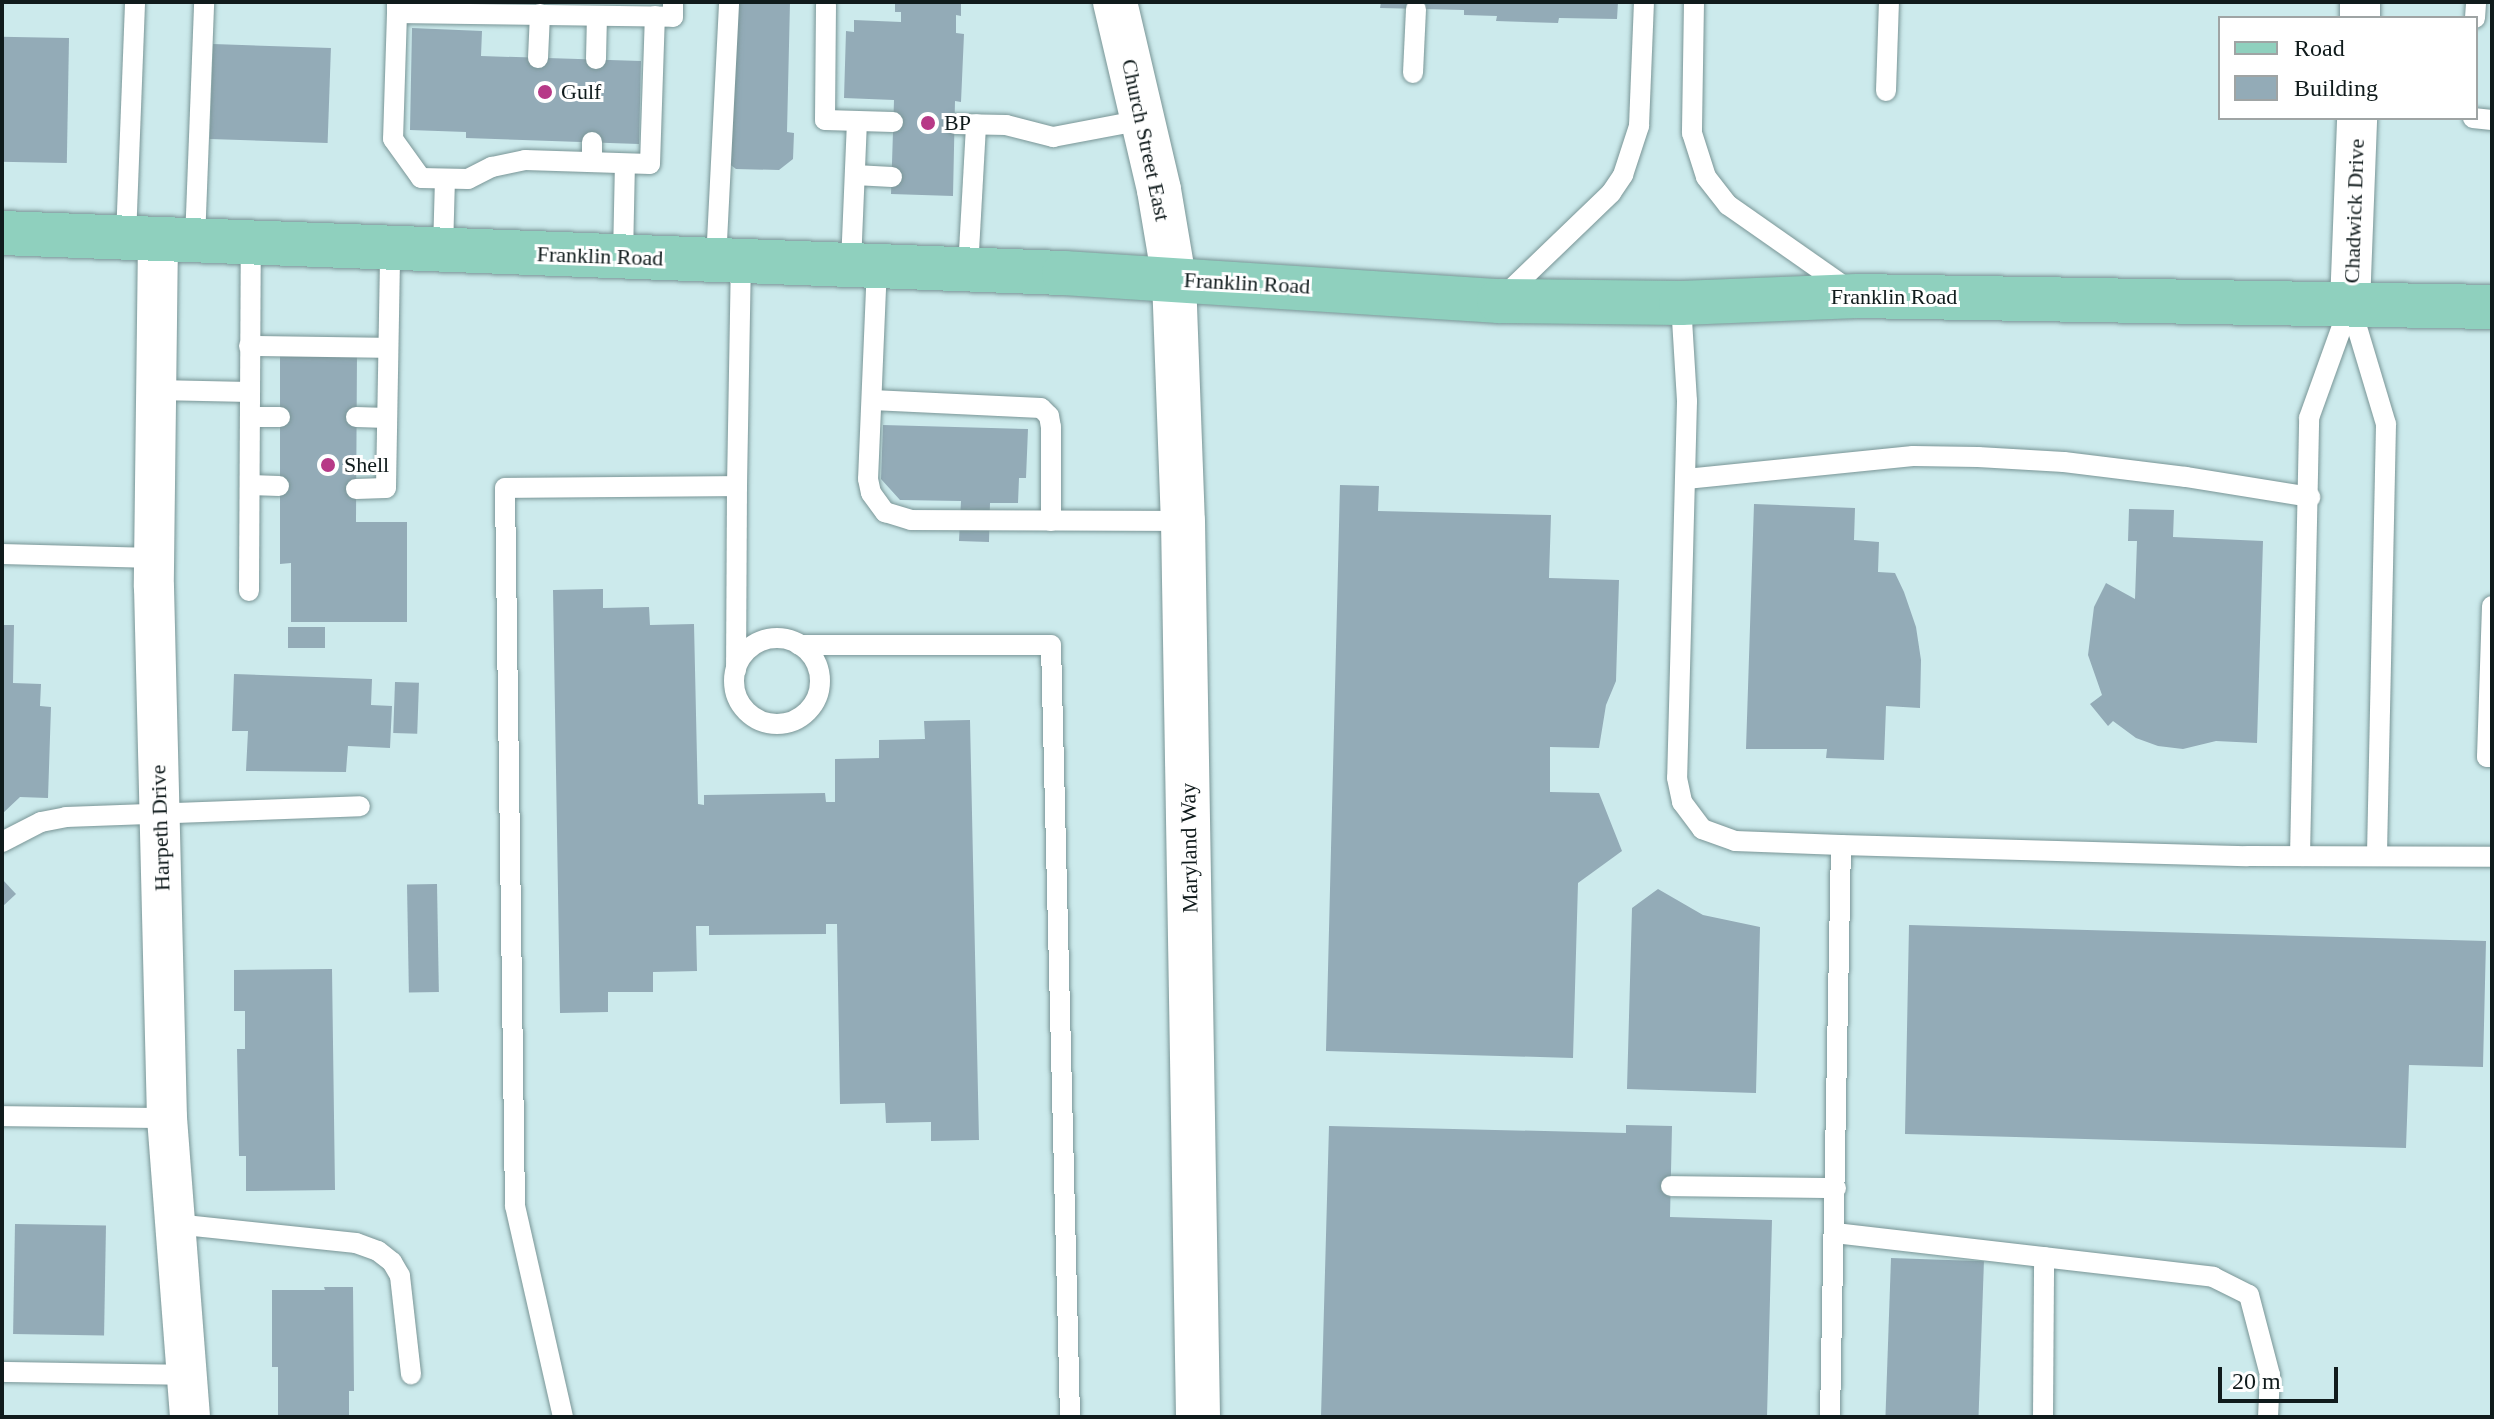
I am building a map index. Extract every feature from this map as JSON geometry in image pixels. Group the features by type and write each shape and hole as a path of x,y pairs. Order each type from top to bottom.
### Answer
{"main road":[{"name":"Church Street East","path":"1115,2 1143,120 1174,279"},
{"name":"Franklin Road","path":"2,233 968,269 1174,279 1499,301 1681,303 1857,296 2492,307"},
{"name":"Maryland Way","path":"1174,279 1183,521 1198,1417"}],"street":[{"name":"Chadwick Drive","path":"2350,304 2357,120"},
{"name":"Harpeth Drive","path":"160,239 154,558 167,1118 190,1417"}],"lane":[{"path":"135,2 160,239"},
{"path":"160,239 204,2"},
{"path":"655,16 650,164 625,164 592,152 535,150 468,179 421,178 393,139 397,7 540,14 597,16 655,16 673,17 673,2"},
{"path":"729,2 728,261 737,486 735,691 749,714 769,723 796,720 815,700 819,681 814,661 799,645"},
{"path":"1499,301 1611,193 1623,175 1639,126 1644,2"},
{"path":"1694,2 1692,133 1706,177 1728,205 1857,296"},
{"path":"1886,91 1889,2"},
{"path":"826,5 825,120 893,122"},
{"path":"1413,73 1416,9"},
{"path":"538,58 540,14"},
{"path":"596,59 597,16"},
{"path":"955,124 1006,125 1053,137 1143,120"},
{"path":"857,121 855,175 872,400 868,479 871,493 885,512 911,520 1183,521"},
{"path":"968,269 963,179 976,124"},
{"path":"623,257 625,164"},
{"path":"855,175 892,177"},
{"path":"443,250 445,179"},
{"path":"249,591 251,243"},
{"path":"356,489 386,488 390,248"},
{"path":"1681,303 1687,401 1677,778 1682,802 1696,824 1723,839 1841,845 2300,856 2492,857"},
{"path":"2300,856 2310,497 2309,418 2350,304"},
{"path":"2350,304 2386,424 2377,856"},
{"path":"249,346 388,348"},
{"path":"156,390 250,392"},
{"path":"872,400 1041,408 1049,416 1051,427 1051,521"},
{"path":"251,417 280,417"},
{"path":"356,417 387,418"},
{"path":"1686,479 1913,456 1978,457 2064,462 2310,497"},
{"path":"250,485 279,486"},
{"path":"563,1417 515,1206 505,488 737,486"},
{"path":"2,554 154,558"},
{"path":"2492,606 2487,757 2492,757"},
{"path":"736,670 746,652 762,641 782,639 799,645 1051,645 1070,1417"},
{"path":"2,842 41,822 66,817 160,811 360,806"},
{"path":"1830,1417 1841,845"},
{"path":"2,1116 167,1118"},
{"path":"1671,1186 1836,1188"},
{"path":"175,1224 356,1243 378,1251 392,1262 400,1276 411,1374"},
{"path":"1835,1233 2213,1277 2249,1295 2270,1375 2268,1417"},
{"path":"2043,1417 2044,1257"},
{"path":"2,1372 185,1375"}],"building":[{"path":"736,2 790,2 787,132 794,133 793,159 779,170 736,169 728,163"},
{"path":"895,2 961,2 961,16 956,15 956,33 964,34 961,102 955,101 953,196 891,194 894,100 844,98 846,31 854,32 854,20 901,22 901,12 895,12"},
{"path":"1381,2 1618,2 1617,19 1559,18 1558,23 1496,21 1497,16 1464,15 1464,10 1380,8"},
{"path":"412,28 482,31 481,56 641,61 639,144 466,138 466,132 410,130"},
{"path":"2,37 69,38 67,163 2,162"},
{"path":"213,44 331,48 328,143 210,139"},
{"path":"280,352 357,353 356,522 407,522 407,622 291,622 291,563 280,564"},
{"path":"883,425 1028,429 1026,478 1019,478 1018,503 990,503 989,542 959,541 961,501 900,500 881,479"},
{"path":"1340,485 1379,486 1378,511 1551,515 1549,578 1619,580 1616,681 1606,705 1599,748 1550,747 1550,792 1599,793 1622,851 1578,883 1573,1058 1326,1051"},
{"path":"1754,504 1855,508 1854,540 1879,542 1878,572 1895,573 1916,627 1921,660 1920,708 1886,706 1884,760 1826,758 1827,749 1746,749"},
{"path":"2129,509 2174,510 2173,537 2263,541 2257,743 2216,741 2183,749 2158,746 2136,738 2113,721 2108,726 2090,704 2102,695 2088,655 2094,607 2106,583 2135,599 2137,541 2128,541"},
{"path":"603,589 603,608 649,607 650,625 694,624 698,804 704,805 704,795 825,793 826,802 835,802 835,759 879,758 879,740 925,739 924,721 970,720 979,1140 931,1141 931,1122 886,1123 885,1103 840,1104 837,924 826,924 826,934 709,935 709,926 696,926 697,971 653,972 653,992 608,992 608,1012 560,1013 553,590"},
{"path":"2,625 14,625 13,683 41,684 40,706 51,707 48,798 20,797 2,814"},
{"path":"288,627 325,627 325,648 288,648"},
{"path":"234,674 372,679 371,705 392,706 390,748 348,746 346,772 246,771 248,731 232,731"},
{"path":"395,682 419,683 417,734 393,733"},
{"path":"2,879 16,894 2,907"},
{"path":"437,884 439,992 409,993 407,885"},
{"path":"1658,889 1703,915 1760,927 1756,1093 1627,1089 1632,908"},
{"path":"1909,925 2486,941 2483,1067 2409,1065 2406,1148 1905,1134"},
{"path":"332,969 335,1190 246,1191 246,1156 239,1156 237,1049 245,1049 245,1011 234,1011 234,970"},
{"path":"1626,1125 1672,1126 1670,1217 1772,1220 1767,1417 1321,1417 1329,1126 1626,1133"},
{"path":"15,1224 106,1226 104,1336 13,1334"},
{"path":"1891,1258 1984,1261 1979,1417 1885,1417"},
{"path":"324,1287 353,1287 354,1391 349,1391 349,1417 278,1417 278,1367 272,1367 272,1290 325,1290"}],"place":[{"name":"Gulf","path":"545,92"},
{"name":"BP","path":"928,123"},
{"name":"Shell","path":"328,465"}]}
